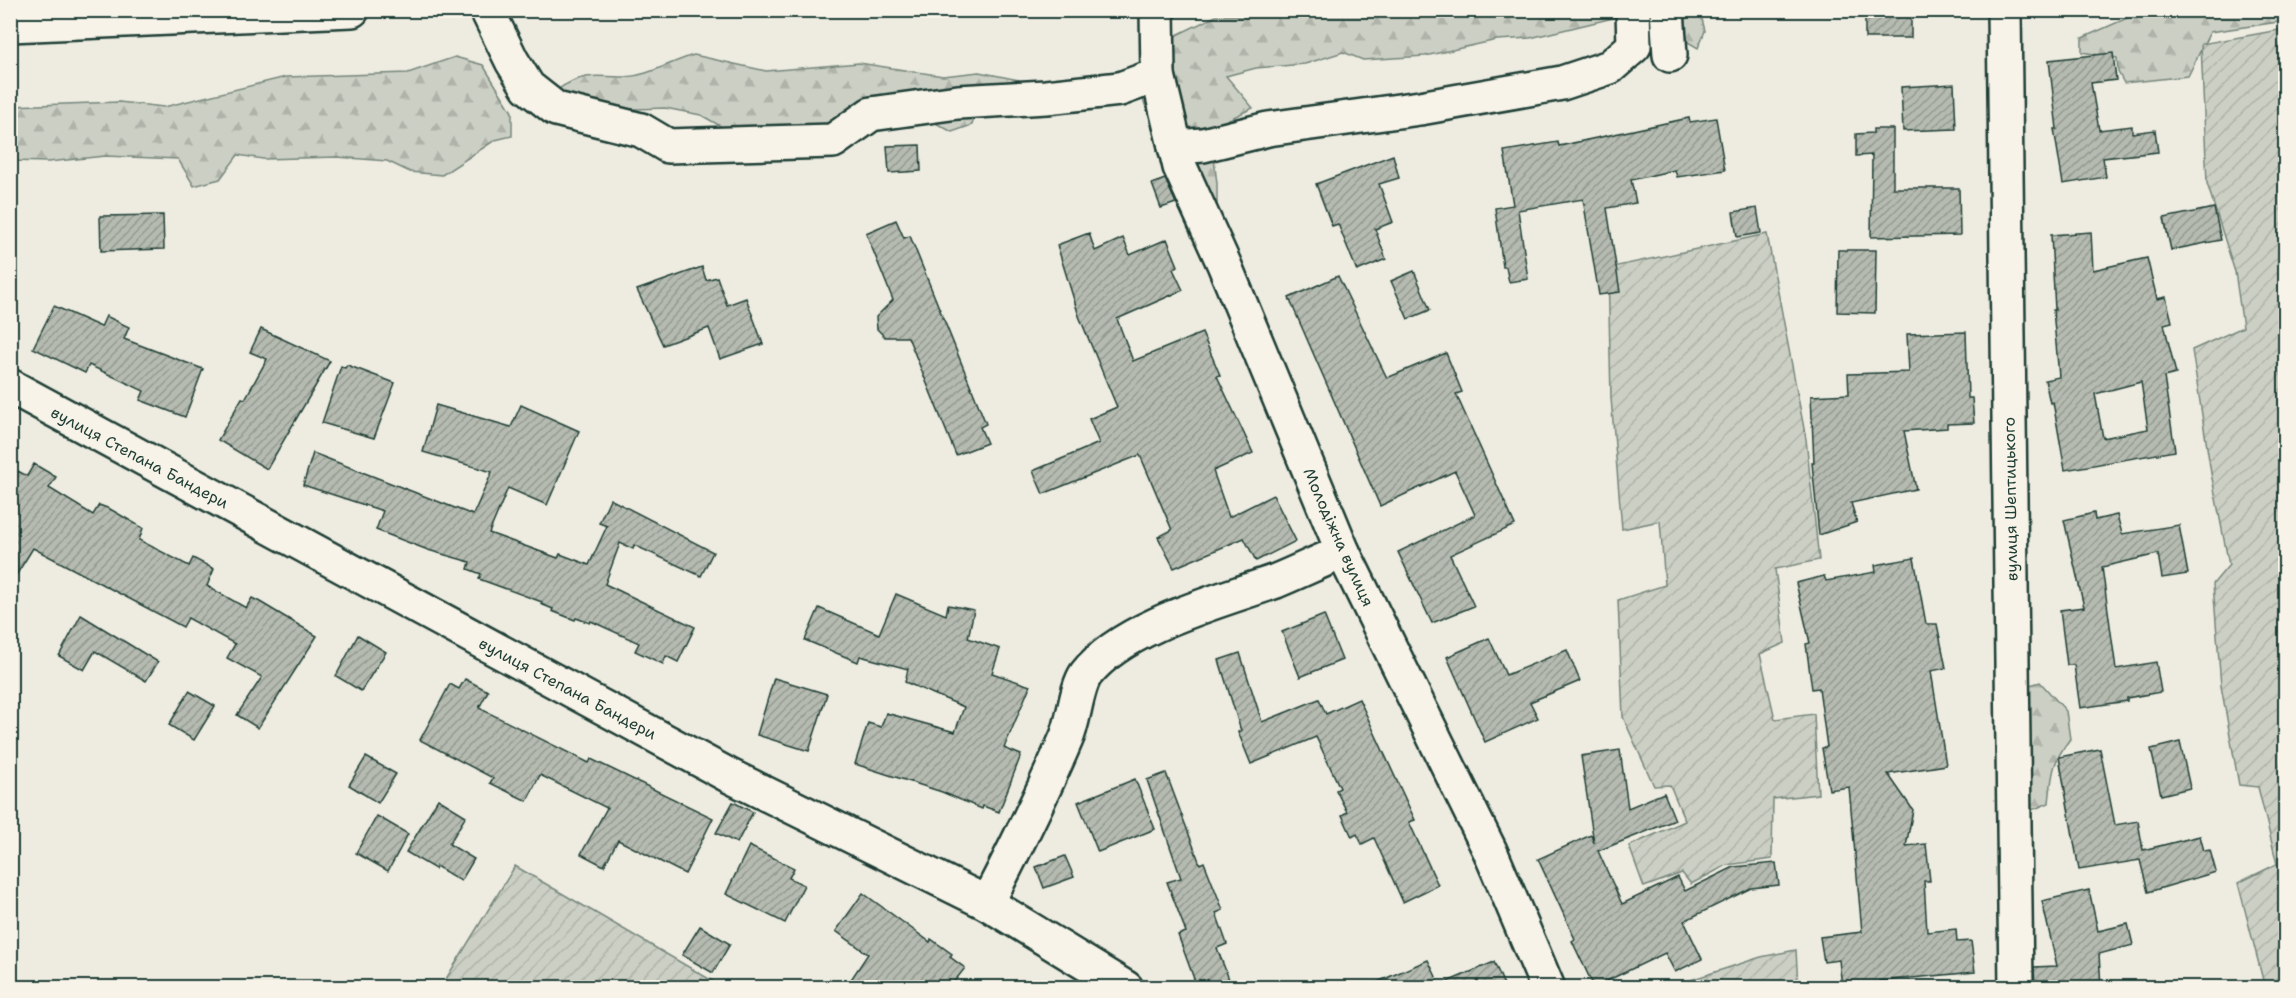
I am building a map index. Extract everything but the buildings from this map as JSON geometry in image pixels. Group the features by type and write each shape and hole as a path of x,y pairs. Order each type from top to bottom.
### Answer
{"main road":[{"path":"10,25 352,10"},
{"path":"487,10 512,61 528,87 556,109 642,129 668,147 833,141 872,114 958,102 1046,97 1120,89 1158,75"},
{"name":"Молодіжна вулиця","path":"1157,10 1158,75 1180,167 1229,275 1342,552 1490,851 1548,987"},
{"path":"1175,147 1203,145 1268,129 1420,108 1562,83 1610,67 1634,46 1633,10"},
{"path":"1667,10 1670,55"},
{"name":"вулиця Шептицького","path":"2004,10 2016,987"},
{"name":"вулиця Степана Бандери","path":"10,386 728,775 987,903 1126,987"},
{"path":"987,903 1032,816 1068,736 1085,676 1108,653 1144,632 1208,603 1278,580 1342,552"}],"green space":[{"path":"1293,10 1642,11 1530,38 1497,40 1425,56 1363,60 1343,52 1305,64 1256,68 1226,76 1253,108 1210,128 1217,183 1217,220 1172,137 1149,115 1142,97 1158,44 1216,16 1272,15"},
{"path":"1674,11 1700,11 1705,31 1698,48 1681,38"},
{"path":"2143,11 2285,11 2285,21 2210,32 2188,76 2124,83 2118,72 2117,58 2082,52 2082,38"},
{"path":"2285,29 2286,987 2265,988 2238,883 2277,864 2258,787 2239,785 2221,686 2213,584 2229,565 2211,473 2192,350 2243,327 2235,272 2207,183 2201,44"},
{"path":"694,55 766,71 859,63 943,76 979,72 1019,80 1010,95 981,95 972,125 952,132 930,120 826,136 731,132 701,115 665,108 606,110 566,106 557,90 581,78 633,76"},
{"path":"455,57 483,65 512,112 512,136 495,140 442,175 410,172 387,161 337,157 263,159 238,155 220,179 194,186 178,159 105,156 48,162 11,161 11,106 119,102 164,107 286,77 408,73"},
{"path":"1767,234 1806,439 1819,560 1775,569 1785,643 1760,654 1775,719 1814,714 1818,794 1773,799 1772,859 1727,865 1691,884 1682,873 1644,887 1629,846 1685,821 1670,785 1654,786 1623,717 1618,600 1665,585 1660,521 1622,529 1611,398 1608,268"},
{"path":"2040,682 2066,711 2070,739 2054,769 2049,803 2032,810 2024,781 2026,686"},
{"path":"515,866 723,987 441,987"},
{"path":"1796,950 1798,987 1669,987 1761,957"}]}
